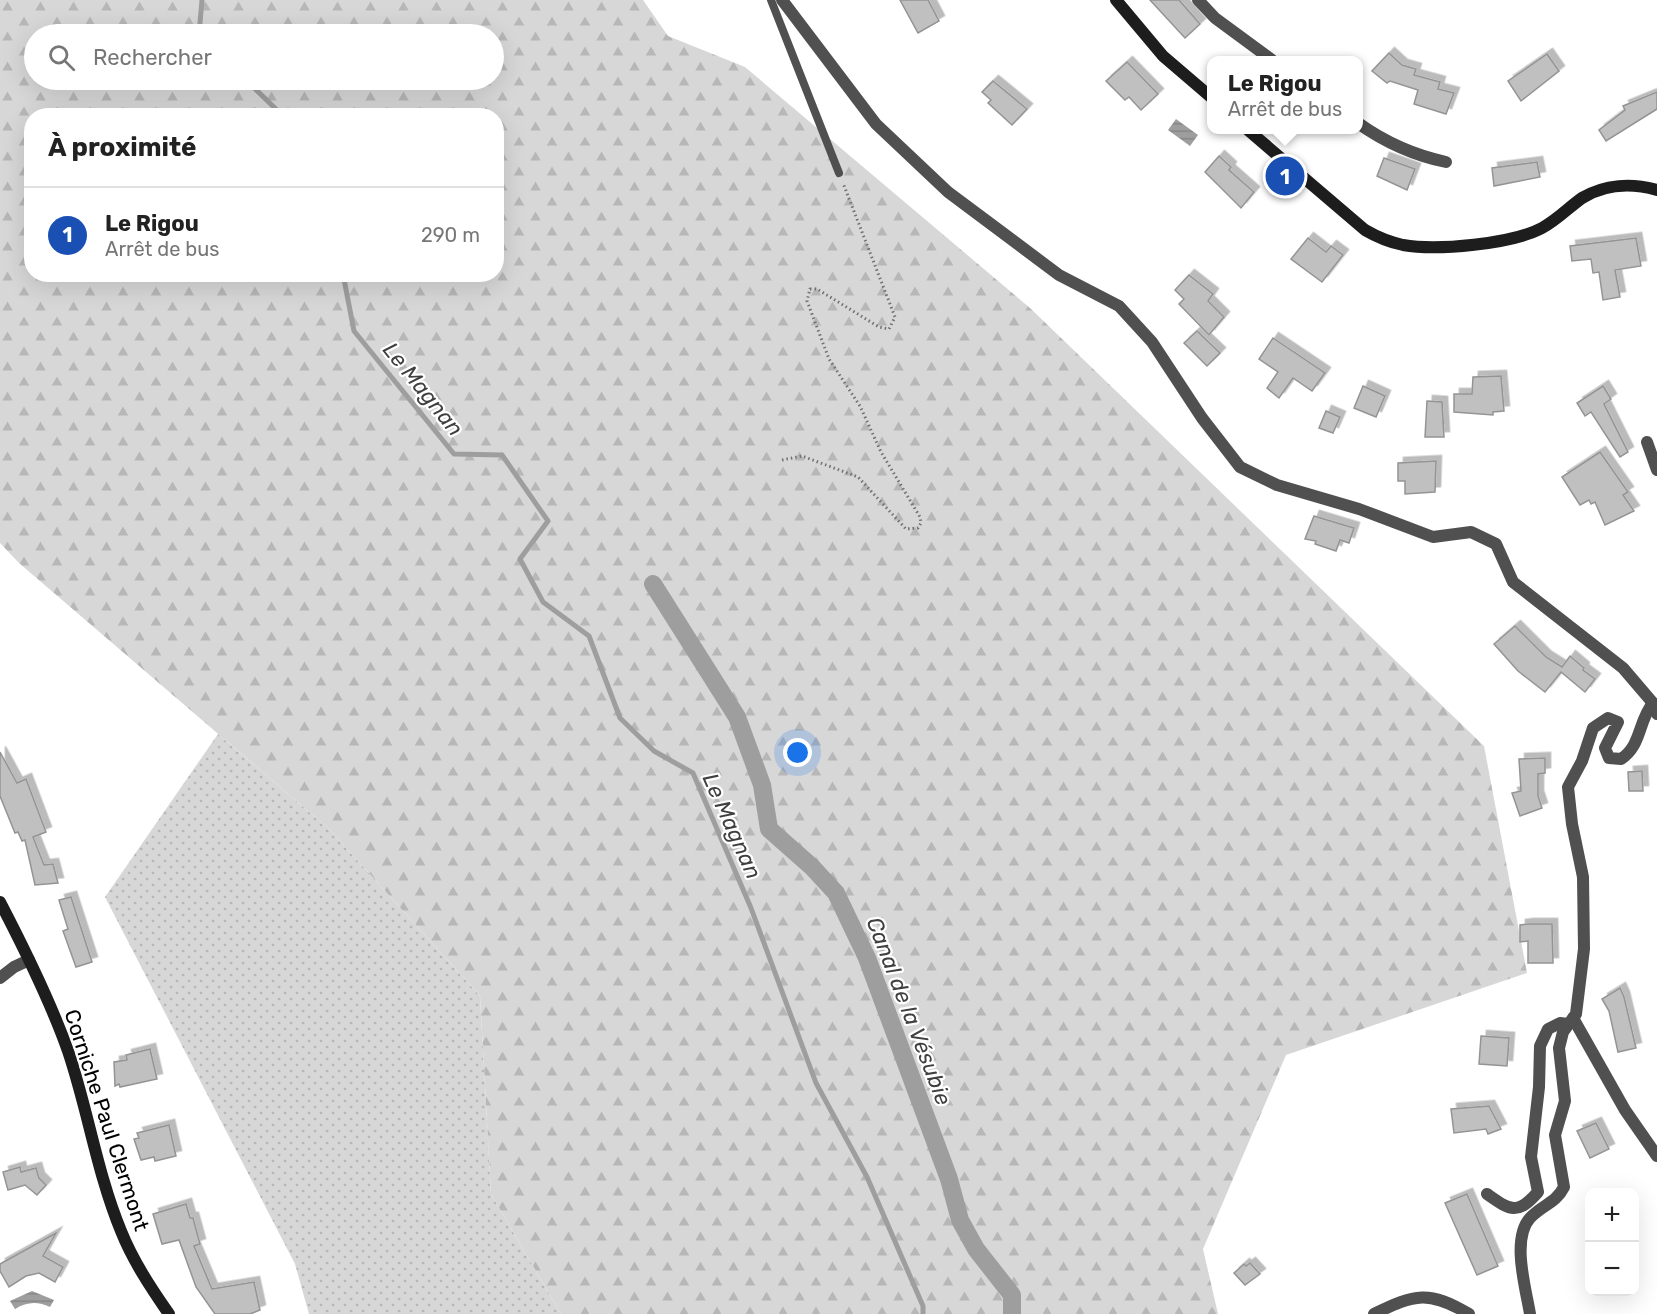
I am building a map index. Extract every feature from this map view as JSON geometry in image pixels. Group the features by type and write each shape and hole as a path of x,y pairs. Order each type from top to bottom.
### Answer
{"street":[{"path":"782,0 876,124 948,192 1059,275 1119,306 1152,342 1202,418 1240,467 1277,485 1359,509 1432,537 1471,532 1496,544 1513,582 1623,668 1655,709 1645,713 1635,746 1621,759 1609,758 1605,748 1618,722 1608,718 1598,723 1593,728 1582,761 1568,788 1572,824 1583,877 1584,949 1576,1014 1563,1032 1559,1048 1565,1101 1555,1135 1564,1187 1555,1201 1531,1217 1525,1226 1521,1263 1530,1314"},
{"path":"1116,0 1163,56 1207,94"},
{"path":"1198,0 1215,18 1267,56"},
{"path":"1363,126 1383,141 1420,157 1446,162"},
{"path":"1254,134 1365,230 1380,238 1410,246 1442,247 1510,239 1541,229 1582,199 1606,188 1623,185 1657,190"},
{"path":"1647,442 1657,470"},
{"name":"Corniche Paul Clermont","path":"0,902 29,960 68,1052 105,1185 121,1233 146,1279 169,1314"},
{"path":"0,978 14,967 29,960"},
{"path":"1571,1021 1625,1110 1657,1156"},
{"path":"1487,1194 1507,1209 1515,1209 1523,1206 1538,1192 1531,1157 1539,1087 1540,1046 1548,1029 1571,1021"},
{"path":"1374,1314 1407,1299 1432,1296 1451,1303 1469,1314"}],"lane":[{"path":"771,0 839,173"}],"path":[{"path":"783,460 802,456 858,477 906,529 918,528 921,523 920,517 881,452 860,406 829,358 807,301 810,289 818,289 825,291 879,327 889,329 895,317 839,173"}],"green space":[{"path":"0,0 643,0 668,36 745,67 1030,308 1484,746 1527,973 1286,1055 1203,1249 1218,1314 561,1314 491,1194 480,996 329,829 19,563 0,543"},
{"path":"218,734 329,829 480,996 491,1194 561,1314 309,1314 295,1264 105,897"}],"shaded area":[{"path":"1176,119 1198,135 1190,146 1168,130"},
{"path":"32,1291 54,1300 50,1307 32,1303 15,1309 10,1301"}],"building":[{"path":"900,0 928,0 939,21 918,33"},
{"path":"1150,0 1179,0 1200,24 1185,38"},
{"path":"1389,53 1402,65 1416,69 1414,75 1440,82 1438,89 1454,93 1446,114 1414,104 1418,90 1390,81 1387,83 1372,71"},
{"path":"1547,54 1559,71 1521,101 1508,81"},
{"path":"1127,62 1158,94 1141,110 1129,97 1125,100 1106,81"},
{"path":"993,81 1027,109 1012,125 988,103 991,100 982,92"},
{"path":"1657,92 1657,109 1606,141 1599,130 1625,110 1623,106"},
{"path":"1219,156 1231,167 1229,170 1254,192 1241,208 1205,172"},
{"path":"1384,158 1415,169 1407,190 1377,176"},
{"path":"1537,162 1540,177 1494,186 1492,168"},
{"path":"1308,238 1326,252 1331,246 1343,255 1322,282 1291,259"},
{"path":"1636,238 1641,266 1615,270 1620,297 1603,300 1599,272 1593,273 1591,259 1572,261 1570,246"},
{"path":"1189,275 1213,294 1208,301 1224,317 1209,335 1179,304 1184,299 1175,290"},
{"path":"1197,331 1220,353 1207,366 1184,343"},
{"path":"1273,338 1325,373 1312,391 1293,378 1279,398 1267,388 1278,372 1259,359"},
{"path":"1501,376 1504,411 1493,412 1493,415 1454,412 1454,394 1472,394 1473,377"},
{"path":"1363,386 1385,396 1376,417 1354,408"},
{"path":"1603,386 1611,399 1604,404 1628,452 1620,457 1591,412 1585,416 1577,403"},
{"path":"1427,401 1442,402 1444,437 1425,437"},
{"path":"1326,411 1340,417 1333,433 1319,428"},
{"path":"1600,452 1628,492 1623,495 1634,511 1605,525 1595,502 1591,504 1589,500 1580,505 1562,477"},
{"path":"1436,461 1435,492 1405,494 1405,481 1398,481 1398,463"},
{"path":"1314,516 1354,528 1349,543 1340,540 1336,551 1315,544 1316,541 1305,539"},
{"path":"1515,626 1546,657 1562,667 1570,656 1584,668 1583,670 1595,679 1585,692 1561,672 1545,692 1518,671 1494,644"},
{"path":"0,752 17,783 26,779 46,832 33,837 44,865 53,864 58,883 35,885 25,840 22,841 18,832 15,833 0,796"},
{"path":"1545,758 1545,773 1538,774 1538,796 1542,808 1520,816 1512,793 1521,791 1519,759"},
{"path":"1642,771 1643,791 1629,791 1628,772"},
{"path":"71,897 92,962 76,967 63,931 68,929 59,900"},
{"path":"1552,924 1553,963 1528,963 1528,941 1520,942 1520,925"},
{"path":"1620,988 1636,1048 1618,1052 1609,1011 1602,999"},
{"path":"1481,1036 1509,1038 1507,1066 1479,1064"},
{"path":"150,1049 157,1079 120,1087 119,1084 115,1086 114,1062 127,1060 126,1055"},
{"path":"1489,1106 1501,1129 1488,1134 1486,1129 1454,1133 1451,1109"},
{"path":"1596,1123 1609,1149 1590,1158 1577,1131"},
{"path":"169,1125 176,1156 155,1161 154,1157 141,1160 134,1139 139,1138 137,1133"},
{"path":"20,1167 21,1172 36,1168 39,1178 46,1185 37,1195 25,1185 8,1190 3,1172"},
{"path":"1467,1194 1498,1266 1477,1275 1445,1203"},
{"path":"186,1204 190,1218 193,1218 200,1244 194,1246 212,1289 254,1282 260,1310 250,1314 215,1314 196,1287 179,1240 162,1244 153,1214"},
{"path":"56,1233 43,1256 63,1267 55,1282 39,1273 26,1276 9,1287 0,1271 0,1264"},
{"path":"1250,1263 1260,1274 1245,1285 1234,1273 1244,1264 1246,1266"}],"waterway":[{"name":"Le Magnan","path":"200,24 202,0"},
{"name":"Le Magnan","path":"256,90 275,108"},
{"name":"Le Magnan","path":"345,282 354,331 454,454 502,455 548,521 520,559 543,602 589,636 620,718 654,751 693,773 751,908 816,1083 867,1177 923,1306 923,1314"},
{"name":"Canal de la Vésubie","path":"653,584 737,717 762,785 769,829 812,867 836,893 867,958 949,1179 960,1220 976,1249 1012,1295 1012,1314"}],"place":[{"name":"Le Rigou","path":"1285,176"}]}
